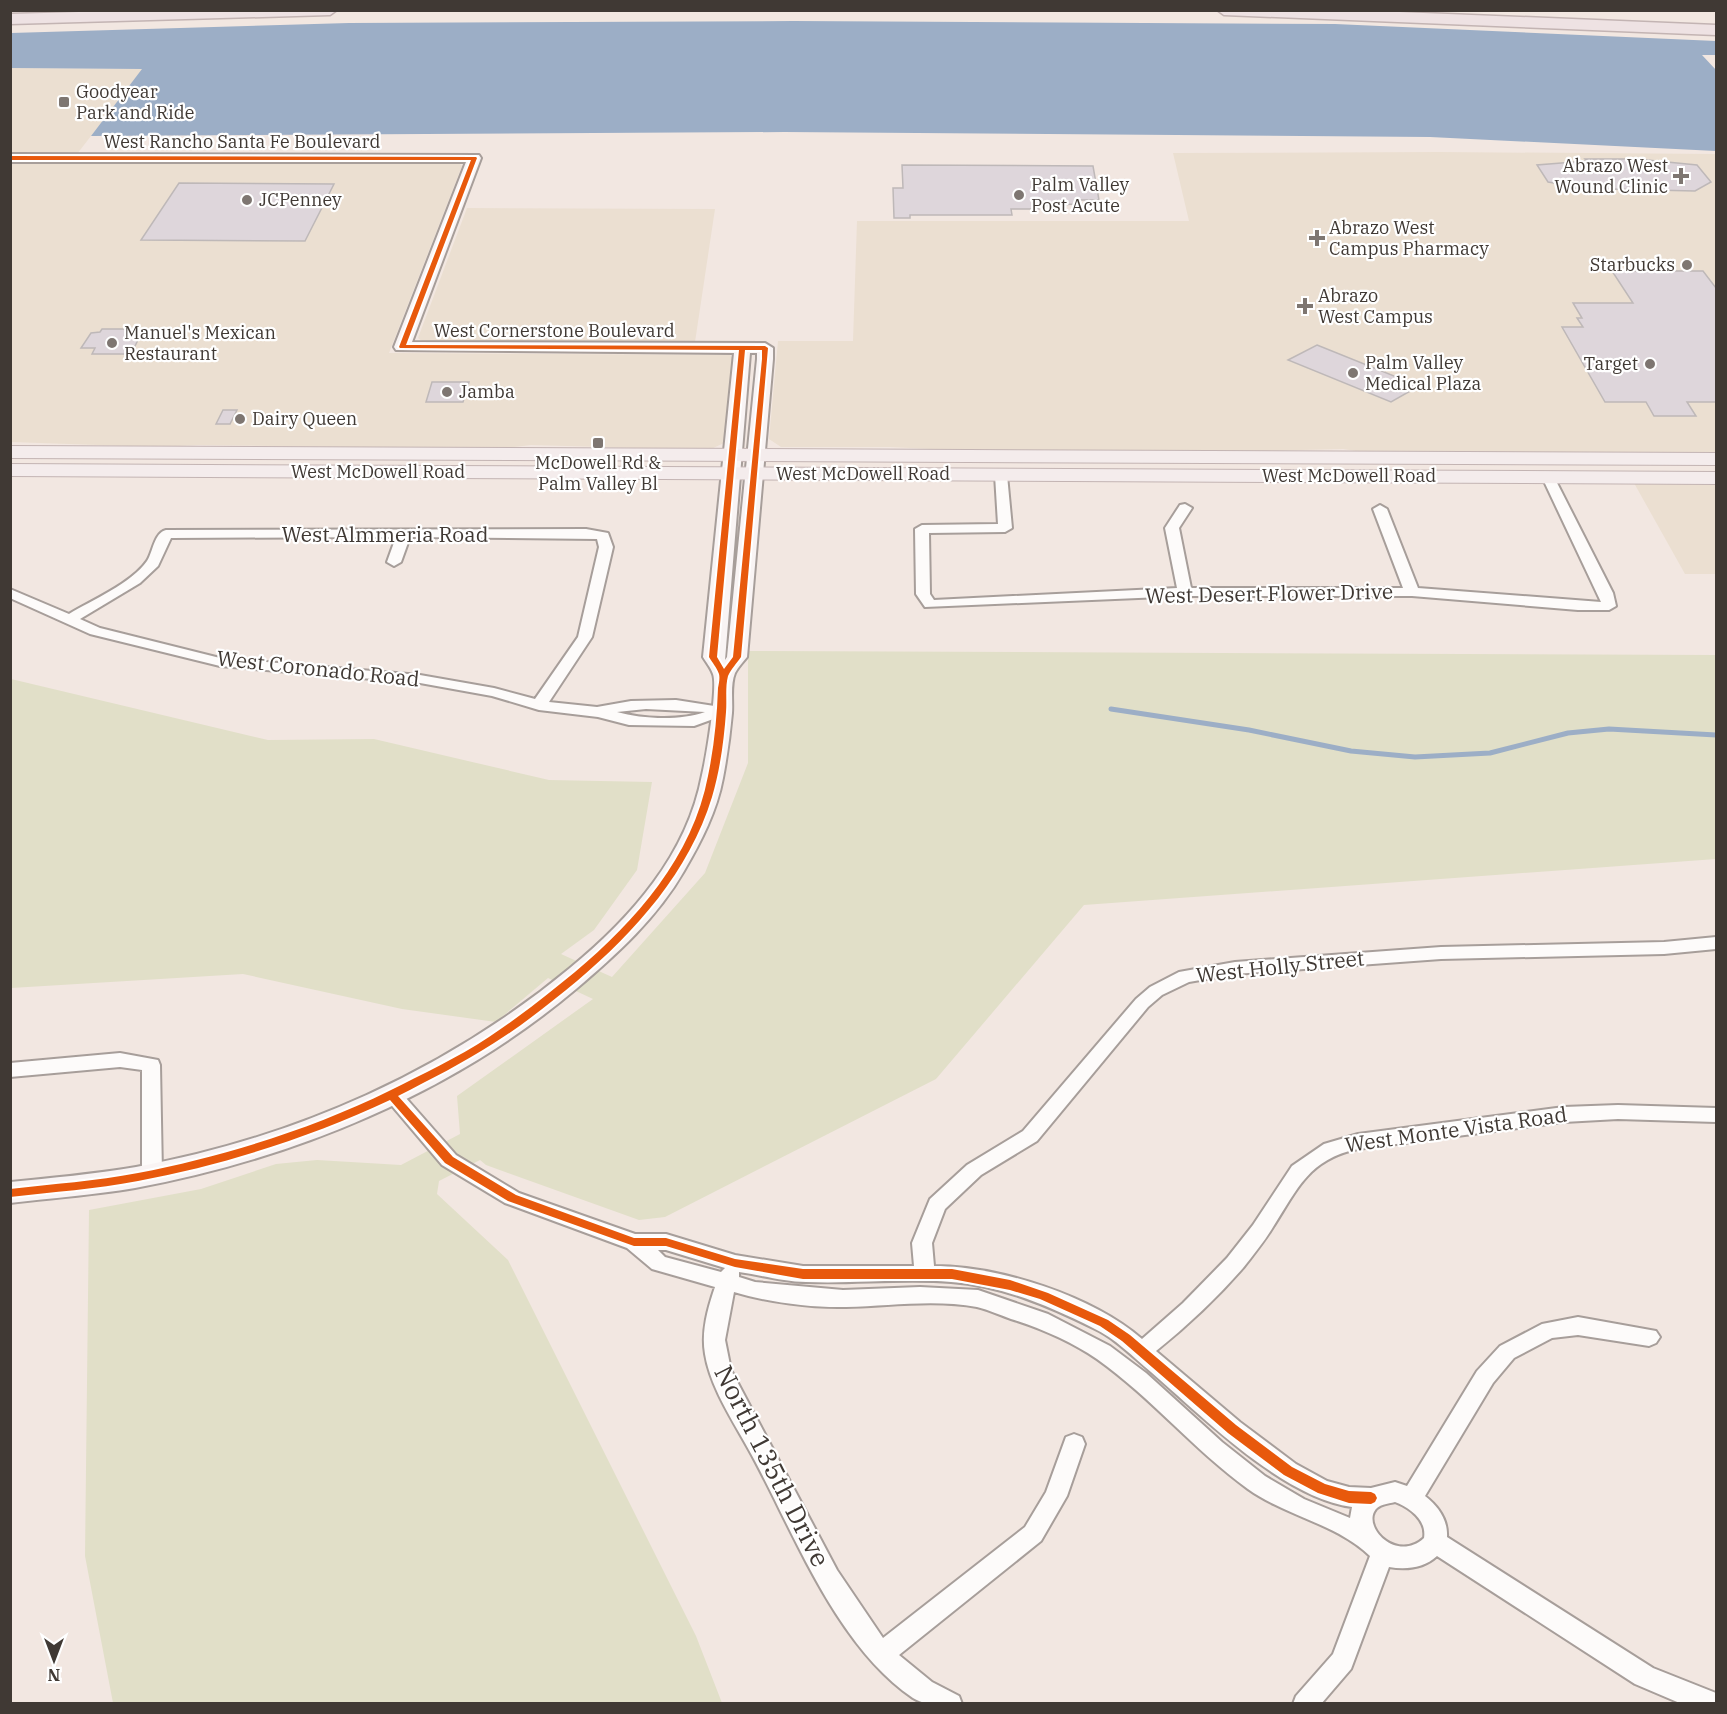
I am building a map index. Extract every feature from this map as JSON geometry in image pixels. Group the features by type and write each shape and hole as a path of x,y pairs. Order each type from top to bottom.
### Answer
{"highway":[{"path":"10,19 330,10"},
{"path":"1224,10 1716,30"}],"main road":[{"name":"West McDowell Road","path":"10,452 731,465"},
{"name":"West McDowell Road","path":"10,470 1716,459"},
{"name":"West McDowell Road","path":"756,465 1001,475 1716,478"}],"street":[{"name":"West Rancho Santa Fe Boulevard","path":"10,158 474,158"},
{"name":"West Cornerstone Boulevard","path":"474,158 402,347 765,348 756,465"},
{"path":"724,676 713,657 742,348"},
{"path":"10,1193 152,1174 281,1139 337,1118 443,1070 491,1041 565,988 590,965 644,911 667,881 701,817 711,786 722,711 724,676 737,657 756,465"},
{"name":"West Desert Flower Drive","path":"1001,475 1005,528 922,529 923,594 930,604 1185,592 1412,592 1578,606 1609,606 1606,593 1548,477"},
{"path":"1185,508 1172,528 1185,592"},
{"path":"1380,509 1412,592"},
{"name":"West Almmeria Road","path":"69,620 135,580 153,563 166,534 586,533 603,536 606,547 585,637 539,705"},
{"path":"394,562 404,535"},
{"name":"West Coronado Road","path":"10,593 95,631 220,662 284,669 420,678 494,692 539,705 598,712 629,720 694,721 722,711"},
{"name":"West Holly Street","path":"925,1274 922,1243 937,1205 974,1170 995,1160 1030,1136 1142,1003 1156,991 1185,976 1235,968 1330,960 1526,950 1664,948 1716,943"},
{"path":"10,1070 120,1060 151,1065 152,1174"},
{"path":"391,1094 449,1160 512,1198 634,1242 666,1242 735,1263 803,1274 952,1274 985,1279 1044,1296 1104,1323 1143,1350 1232,1429 1288,1471 1322,1489 1349,1497 1371,1498 1395,1492 1412,1497 1429,1512 1436,1531 1434,1541 1431,1547 1418,1556 1401,1558 1337,1522 1296,1506 1257,1483 1214,1449 1130,1372 1074,1335 1041,1320 978,1299 951,1296 920,1295 843,1299 755,1290 727,1284 659,1263 634,1242"},
{"name":"West Monte Vista Road","path":"1143,1350 1179,1322 1230,1267 1260,1231 1296,1174 1313,1159 1340,1145 1377,1138 1411,1137 1584,1113 1716,1115"},
{"name":"North 135th Drive","path":"735,1263 727,1284 715,1335 716,1360 732,1396 846,1610 881,1655 911,1683 950,1704"},
{"path":"1412,1497 1485,1377 1507,1352 1549,1330 1578,1326 1648,1337"},
{"path":"881,1655 1033,1534 1056,1496 1074,1444"},
{"path":"1305,1704 1342,1661 1376,1546 1361,1521 1365,1504 1371,1498"},
{"path":"1434,1541 1644,1676 1713,1704"}],"shaded area":[{"name":"Goodyear Park and Ride","path":"11,68 143,69 77,154 11,154"},
{"path":"1173,153 1716,154 1716,454 1375,454 1343,449 1224,452 972,451 890,447 781,447 769,439 778,341 853,341 857,221 1189,221"},
{"path":"11,161 459,163 462,166 389,353 730,355 734,360 724,443 709,450 531,445 498,449 199,445 156,447 11,442"},
{"path":"467,208 715,209 695,342 423,342 418,338"},
{"path":"1634,483 1716,483 1716,574 1685,574"},
{"path":"748,651 1716,655 1716,859 1084,905 936,1079 665,1217 639,1220 486,1165 480,1160 439,1181 437,1194 508,1260 696,1636 722,1703 113,1703 85,1556 89,1210 201,1189 276,1164 317,1160 401,1165 460,1134 457,1096 593,999 548,978 496,1022 402,1009 243,974 11,988 11,679 268,740 374,739 549,780 652,782 637,870 594,930 561,954 612,977 705,873 748,763"}],"water":[{"path":"793,21 1335,24 1716,41 1716,55 1702,55 1716,70 1716,151 1430,137 784,132 91,136 142,69 11,68 11,33 349,23"}],"building":[{"path":"1585,159 1637,159 1697,165 1711,182 1695,191 1568,188 1566,185 1548,182 1537,165 1587,161"},
{"name":"Palm Valley Post Acute","path":"902,165 1093,166 1099,200 1076,200 1076,204 1038,206 1039,209 1011,209 1012,215 910,215 910,218 894,218 893,188 903,188"},
{"name":"JCPenney","path":"179,183 334,184 305,241 141,240"},
{"name":"Target","path":"1612,271 1703,271 1716,288 1716,402 1687,402 1696,416 1654,416 1646,402 1605,402 1562,327 1583,327 1577,318 1582,318 1573,303 1633,303"},
{"name":"Manuel's Mexican Restaurant","path":"102,329 137,329 132,338 139,338 131,354 92,354 95,348 81,348 91,333 100,332"},
{"name":"Palm Valley Medical Plaza","path":"1317,345 1419,386 1391,402 1288,360"},
{"name":"Jamba","path":"432,382 469,382 463,402 426,402"},
{"path":"223,410 237,410 230,424 216,424"}],"waterway":[{"path":"1111,709 1249,730 1351,751 1415,757 1490,753 1568,733 1609,729 1716,735"}],"cycle path":[{"path":"10,158 474,158 402,347 765,348 737,657 726,672 723,681 722,712 711,785 690,840 673,871 655,898 634,922 541,1006 491,1040 439,1071 384,1098 328,1122 212,1160 153,1174 100,1183 10,1193"},
{"path":"724,676 713,657 742,348"},
{"path":"391,1094 449,1160 512,1198 634,1242 666,1242 735,1263 803,1274 952,1274 1010,1285 1044,1296 1104,1323 1126,1338 1232,1429 1288,1471 1322,1489 1349,1497 1371,1498"}],"place":[{"name":"Goodyear Park and Ride","path":"64,102"},
{"name":"Abrazo West Wound Clinic","path":"1681,176"},
{"name":"Palm Valley Post Acute","path":"1019,195"},
{"name":"JCPenney","path":"247,200"},
{"name":"Abrazo West Campus Pharmacy","path":"1317,238"},
{"name":"Starbucks","path":"1687,265"},
{"name":"Abrazo West Campus","path":"1305,306"},
{"name":"Manuel's Mexican Restaurant","path":"112,343"},
{"name":"Target","path":"1650,364"},
{"name":"Palm Valley Medical Plaza","path":"1353,373"},
{"name":"Jamba","path":"447,392"},
{"name":"Dairy Queen","path":"240,419"},
{"name":"McDowell Rd & Palm Valley Bl","path":"598,443"}]}
